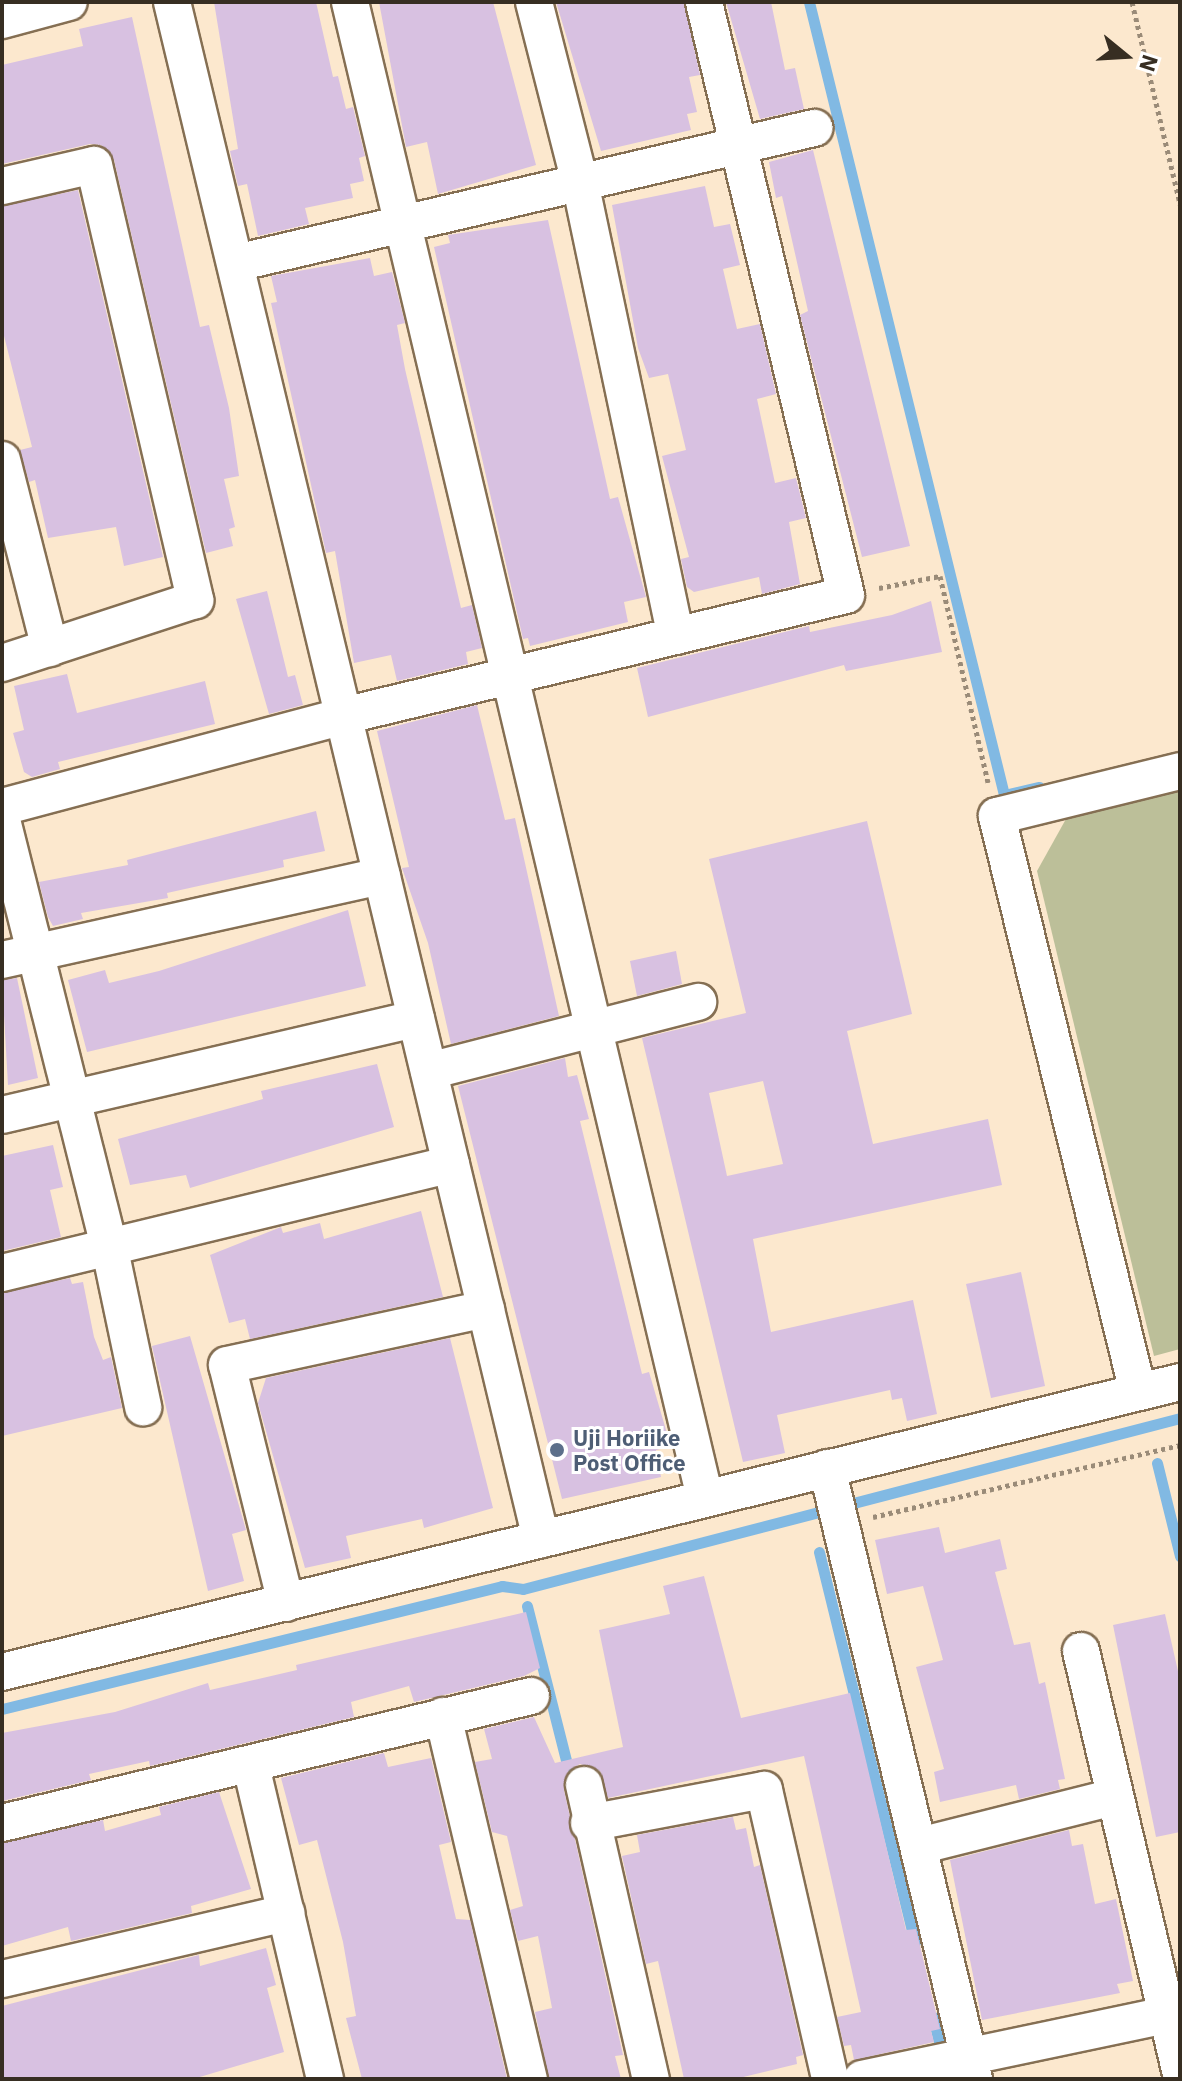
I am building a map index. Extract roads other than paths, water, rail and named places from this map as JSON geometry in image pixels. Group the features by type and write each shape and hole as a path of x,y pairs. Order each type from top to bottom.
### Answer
{"street":[{"path":"2,20 69,2"},
{"path":"172,2 541,1539"},
{"path":"350,2 705,1498"},
{"path":"534,2 580,182 676,636"},
{"path":"2,807 343,716 846,595 704,2"},
{"path":"236,263 814,128"},
{"path":"2,186 94,165 195,600 2,663"},
{"path":"2,460 50,648"},
{"path":"1138,1392 997,816 1180,771"},
{"path":"2,820 18,957 68,1099 109,1245 143,1407"},
{"path":"18,957 382,876"},
{"path":"429,1071 594,1032 698,1002"},
{"path":"2,1115 416,1019"},
{"path":"2,1273 451,1164"},
{"path":"286,1603 227,1365 486,1309"},
{"path":"2,1672 705,1498 828,1474 1180,1382"},
{"path":"828,1474 971,2067"},
{"path":"1081,1651 1114,1797 1174,2014 1180,2071"},
{"path":"2,1823 251,1766 531,1696"},
{"path":"443,1716 529,2079"},
{"path":"251,1766 322,2078"},
{"path":"584,1785 589,1823 651,2079"},
{"path":"589,1823 764,1790 830,2079"},
{"path":"919,1846 1114,1797"},
{"path":"2,1979 286,1913"},
{"path":"862,2079 971,2067 1174,2014"}],"waterway":[{"path":"809,2 1004,795 1039,787"},
{"path":"2,1709 502,1586 523,1589 1180,1418"},
{"path":"1157,1463 1180,1556"},
{"path":"819,1552 915,1942"},
{"path":"527,1606 573,1788"},
{"path":"933,2017 943,2059"}],"place":[{"name":"Uji Horiike Post Office","path":"557,1450"}]}
